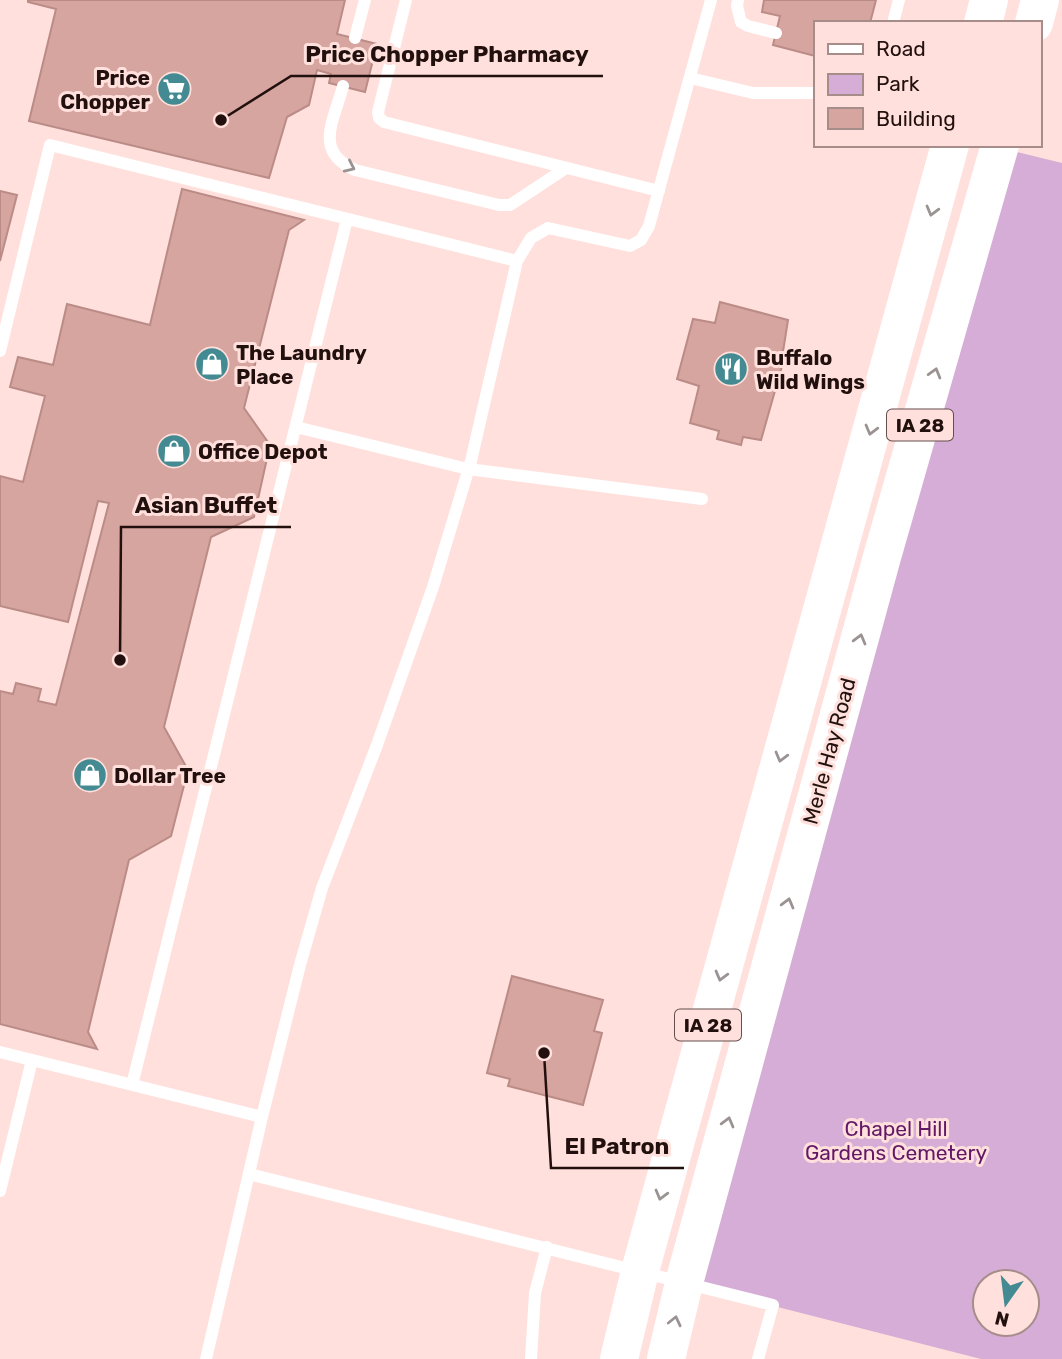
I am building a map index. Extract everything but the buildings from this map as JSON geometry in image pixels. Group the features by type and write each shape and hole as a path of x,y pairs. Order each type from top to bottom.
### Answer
{"main road":[{"path":"984,21 989,0"},
{"path":"1035,21 1040,0"},
{"name":"Merle Hay Road","path":"666,1359 664,1278 949,147"},
{"name":"Merle Hay Road","path":"619,1359 664,1278 886,545 999,147"}],"lane":[{"path":"355,38 365,0"},
{"path":"406,0 378,112 379,118 384,122 659,191"},
{"path":"206,1359 300,965 322,888 377,745 433,587 468,469 517,261 531,238 548,228 630,246 641,240 649,226 711,0"},
{"path":"738,0 741,22 776,33"},
{"path":"894,21 899,0"},
{"path":"690,78 753,93 814,93"},
{"path":"343,86 329,139 330,150 342,164 355,170 499,205 510,205 566,168"},
{"path":"0,351 50,145 517,261"},
{"path":"132,1085 347,219"},
{"path":"296,427 468,469 702,499"},
{"path":"0,1052 262,1117"},
{"path":"0,1191 32,1060"},
{"path":"249,1174 774,1305 758,1359"},
{"path":"531,1359 535,1293 547,1248"}],"green space":[{"name":"Chapel Hill Gardens Cemetery","path":"1000,148 1062,163 1062,1359 981,1359 684,1283"}],"place":[{"name":"Price Chopper","path":"174,89"},
{"name":"Price Chopper Pharmacy","path":"221,120"},
{"name":"The Laundry Place","path":"212,364"},
{"name":"Buffalo Wild Wings","path":"731,369"},
{"name":"Office Depot","path":"174,451"},
{"name":"Asian Buffet","path":"120,660"},
{"name":"Dollar Tree","path":"90,775"},
{"name":"El Patron","path":"544,1053"}]}
